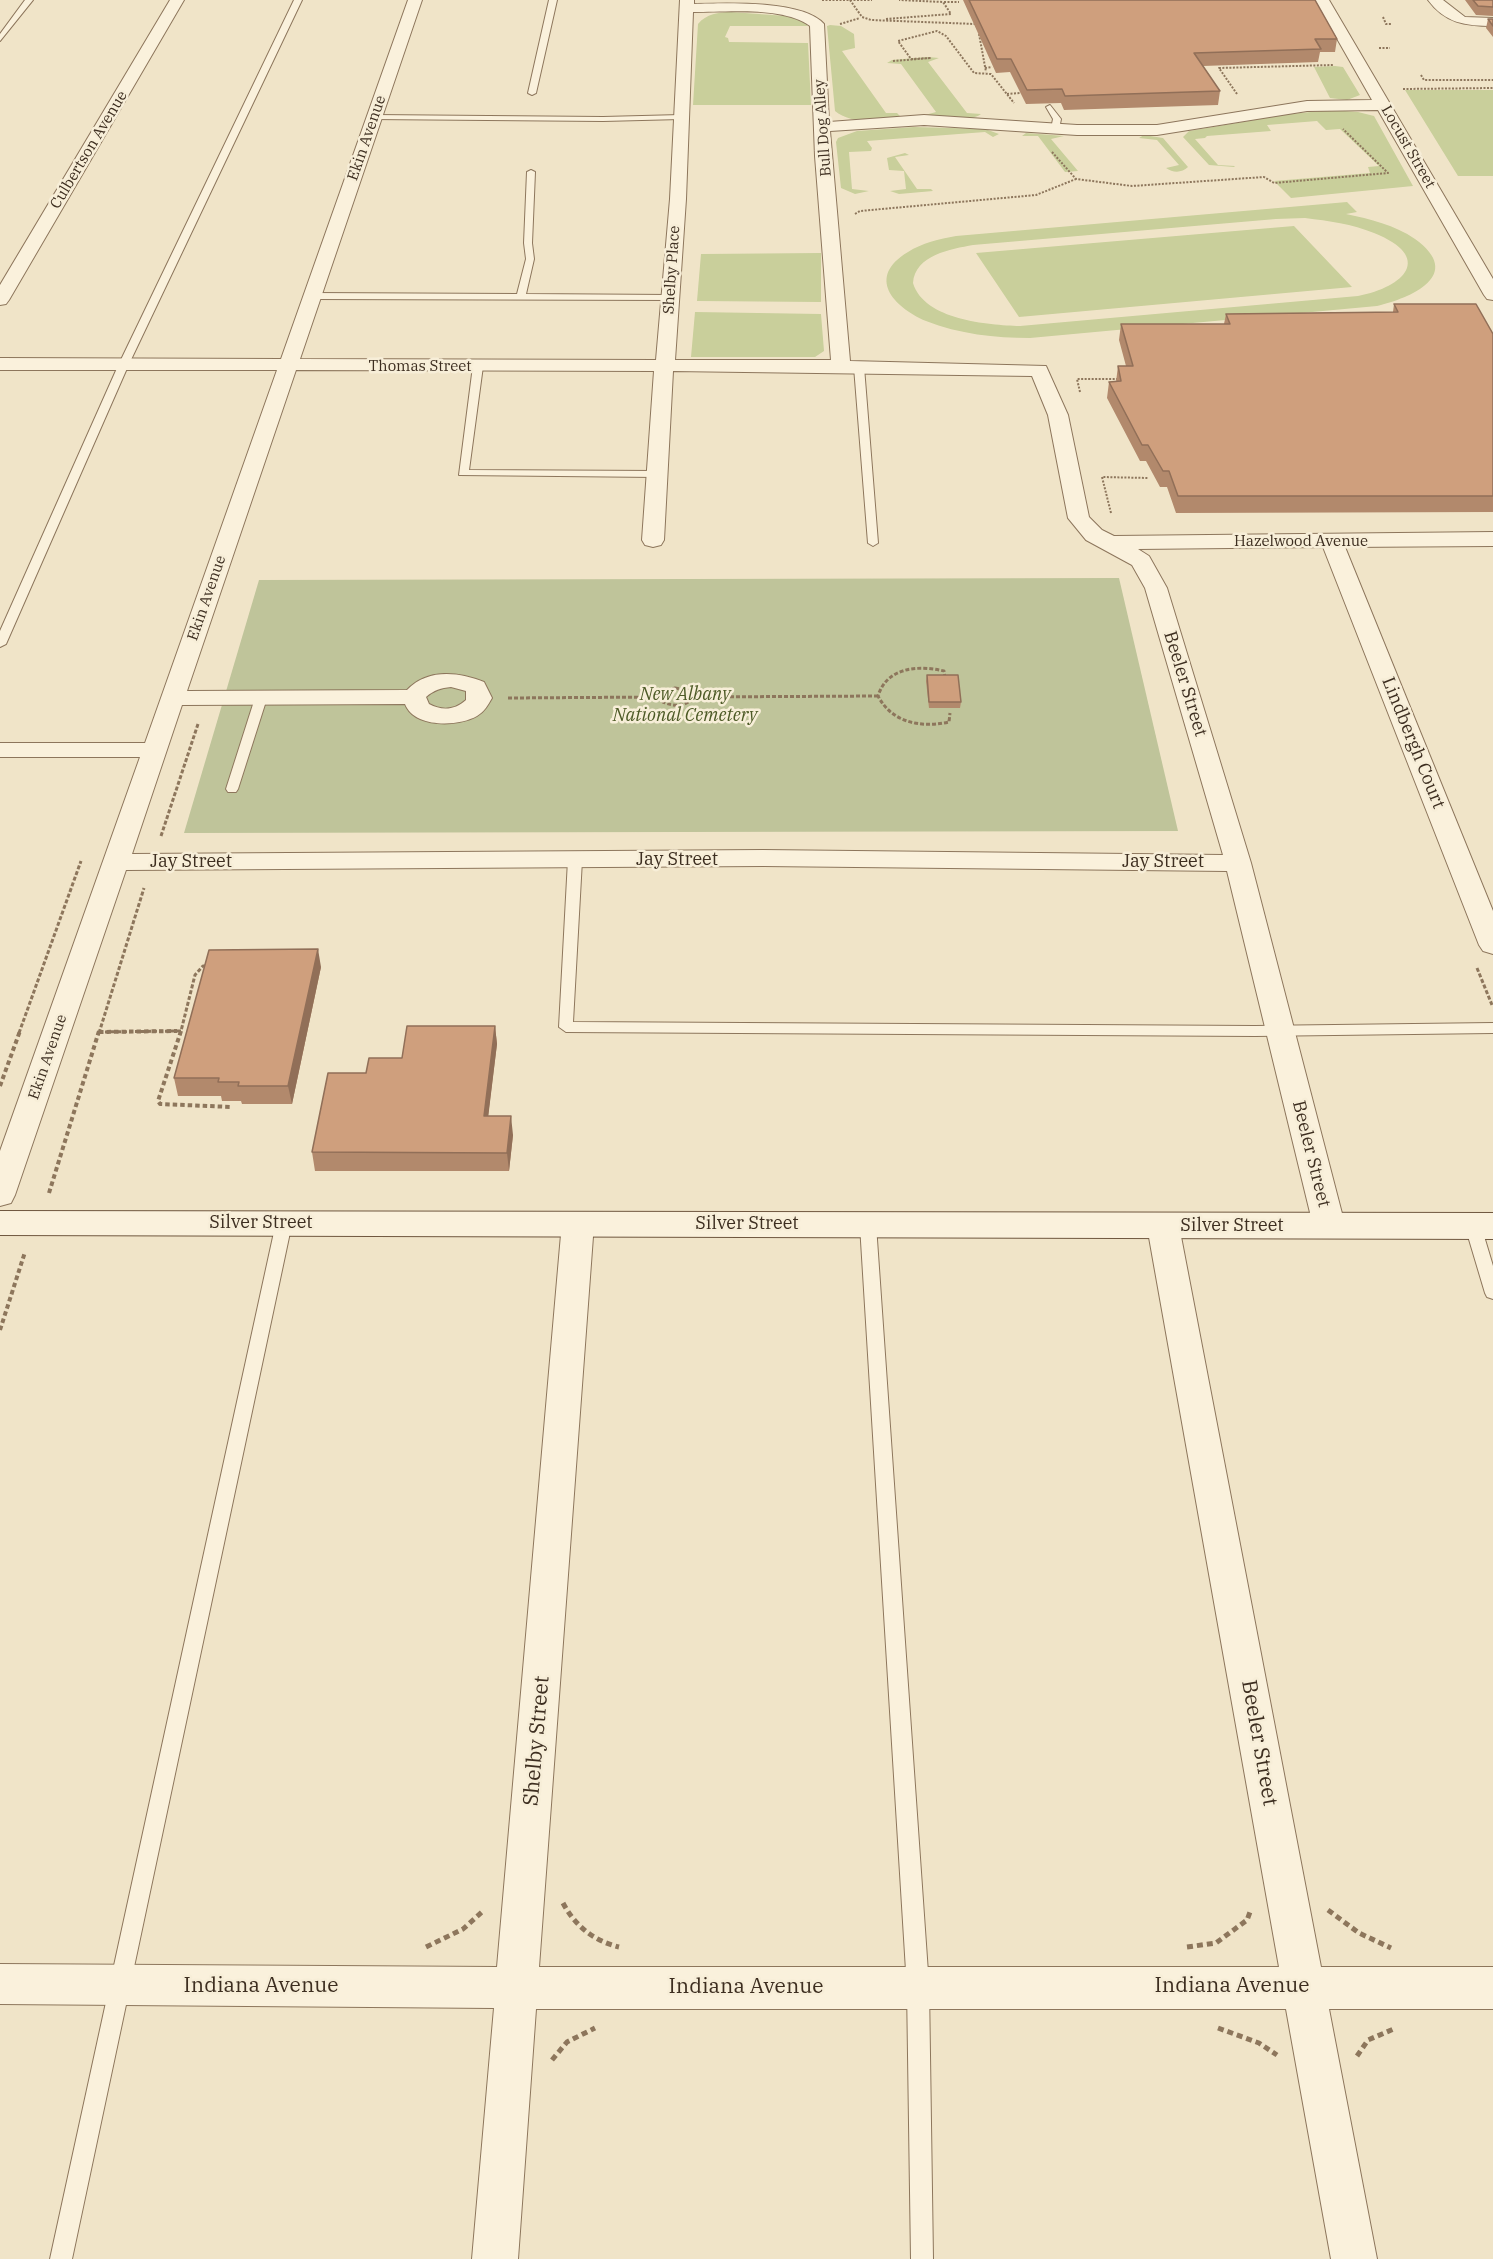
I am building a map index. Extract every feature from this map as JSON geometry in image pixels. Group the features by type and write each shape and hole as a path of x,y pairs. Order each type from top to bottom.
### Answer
{"main road":[{"name":"Silver Street","path":"0,1223 1483,1226"}],"street":[{"name":"Culbertson Avenue","path":"1,298 177,0"},
{"name":"Ekin Avenue","path":"0,1195 415,0"},
{"name":"Locust Street","path":"1322,0 1493,295"},
{"path":"1435,0 1454,19 1465,22 1493,22"},
{"name":"Shelby Place","path":"653,540 653,505 663,367 678,199 687,4"},
{"name":"Bull Dog Alley","path":"687,4 781,11 805,15 817,24 822,127 850,367"},
{"path":"822,127 924,120 1055,129 1162,129 1315,106 1384,105"},
{"name":"Thomas Street","path":"0,364 850,367"},
{"name":"Beeler Street","path":"850,367 1039,370 1058,415 1079,518 1094,536 1128,552 1141,561 1156,588 1238,863 1329,1225"},
{"name":"Hazelwood Avenue","path":"1108,543 1493,539"},
{"name":"Lindbergh Court","path":"1332,542 1493,945"},
{"path":"173,698 414,697 424,686 451,680 476,687 480,698 472,709 454,716 443,716 432,715 418,708 414,697"},
{"path":"0,750 154,750"},
{"name":"Jay Street","path":"115,862 763,858 1238,863"},
{"name":"Shelby Street","path":"495,2259 578,1223"},
{"name":"Beeler Street","path":"1163,1226 1354,2259"},
{"name":"Indiana Avenue","path":"0,1984 517,1988 1304,1986 1493,1988"}],"lane":[{"path":"0,39 29,0"},
{"path":"0,644 123,366 298,0"},
{"path":"532,93 553,0"},
{"path":"1050,107 1057,119 1055,129"},
{"path":"374,117 603,119 681,117"},
{"path":"521,297 530,259 528,243 531,172"},
{"path":"312,296 670,298"},
{"path":"478,366 463,473 657,474"},
{"path":"850,367 873,543"},
{"path":"232,789 261,698"},
{"path":"575,860 566,1028 1280,1031 1493,1028"},
{"path":"61,2259 118,1985 284,1223"},
{"path":"868,1225 918,1987 922,2259"},
{"path":"1483,1226 1493,1293"}],"path":[{"path":"822,0 872,0"},
{"path":"850,0 862,17 871,20 974,23 977,26 986,70 992,68"},
{"path":"899,0 959,2"},
{"path":"871,20 951,14 943,2"},
{"path":"1383,17 1386,24 1391,24"},
{"path":"893,61 931,58 911,59 898,41 937,31"},
{"path":"1254,115 1219,68 1343,64"},
{"path":"1421,75 1429,89"},
{"path":"1424,80 1493,80"},
{"path":"1402,89 1493,88"},
{"path":"1007,94 1020,93"},
{"path":"853,214 860,211 1036,195 1076,178"},
{"path":"1070,375 1077,379 1125,379"},
{"path":"1077,379 1082,401"},
{"path":"945,679 944,671 935,668 915,668 903,671 884,682 879,689 878,696 880,703 887,709 908,721 935,726 949,722 950,713"},
{"path":"660,697 664,691 680,688 690,691 694,697"},
{"path":"694,697 878,696"},
{"path":"660,697 663,702 676,706 690,702 694,697"},
{"path":"480,698 660,697"},
{"path":"213,966 203,966 195,975 182,1031 158,1101 160,1104 232,1107"},
{"path":"99,1032 182,1031"},
{"path":"0,1330 26,1248"},
{"path":"1325,1907 1338,1920 1359,1933 1397,1950"},
{"path":"1355,2059 1368,2040 1399,2026"}],"green space":[{"path":"731,12 786,16 807,22 807,26 730,26 725,37 729,42 808,43 811,105 693,105 698,24 713,14"},
{"path":"827,26 841,26 854,34 855,48 842,51 886,113 897,113 900,116 866,121 849,118 835,111"},
{"path":"939,58 928,62 967,113 981,114 969,119 946,119 925,115 936,112 901,64 887,63 892,60"},
{"path":"1314,67 1343,67 1360,95 1347,100 1330,98"},
{"path":"1405,90 1493,90 1493,176 1458,176"},
{"path":"1332,110 1374,116 1413,186 1291,198 1274,181 1370,173 1368,167 1379,166 1340,129 1326,130 1317,121 1267,125 1271,131 1195,139 1218,165 1234,167 1209,165 1183,137 1189,131 1290,114"},
{"path":"914,127 985,129 999,134 993,137 985,132 867,141 872,148 871,151 849,152 852,189 869,191 855,194 841,188 836,142 838,138 857,131"},
{"path":"1026,133 1064,136 1051,139 1078,171 1065,172 1038,136 1022,136"},
{"path":"1144,135 1163,138 1188,167 1177,172 1166,168 1179,165 1157,140 1139,138"},
{"path":"905,153 909,155 895,157 917,189 933,191 899,194 890,191 906,189 904,171 889,170 887,158"},
{"path":"1347,202 1357,212 1346,214 1382,223 1407,234 1429,252 1435,264 1434,274 1428,283 1417,291 1377,306 1030,338 1004,337 964,332 926,321 903,308 889,291 888,271 895,262 919,246 956,236","holes":["1305,218 1357,227 1392,242 1403,252 1408,261 1406,270 1389,286 1358,296 1020,326 975,322 943,313 919,295 913,283 915,273 927,260 945,251 973,245"]},
{"path":"1294,226 1352,287 1019,317 976,253"},
{"path":"821,253 821,302 697,301 701,254"},
{"path":"695,312 821,314 824,351 815,357 691,357"},
{"name":"New Albany National Cemetery","path":"1119,578 1178,831 184,833 259,580"}],"building":[{"path":"969,0 1315,0 1337,39 1315,39 1321,49 1194,53 1220,91 1065,96 1062,89 1027,90 1011,59 997,59"},
{"path":"1473,0 1493,0 1493,7 1478,6"},
{"path":"1394,304 1476,304 1493,334 1493,496 1178,496 1169,471 1163,471 1148,445 1142,445 1109,382 1121,381 1118,366 1133,366 1121,324 1230,324 1226,314 1398,312"},
{"path":"927,675 958,675 961,702 929,702"},
{"path":"318,949 288,1086 238,1086 239,1082 218,1082 219,1078 174,1078 209,950"},
{"path":"407,1026 495,1026 484,1116 511,1116 507,1153 312,1152 328,1073 366,1073 369,1058 402,1058"}]}
